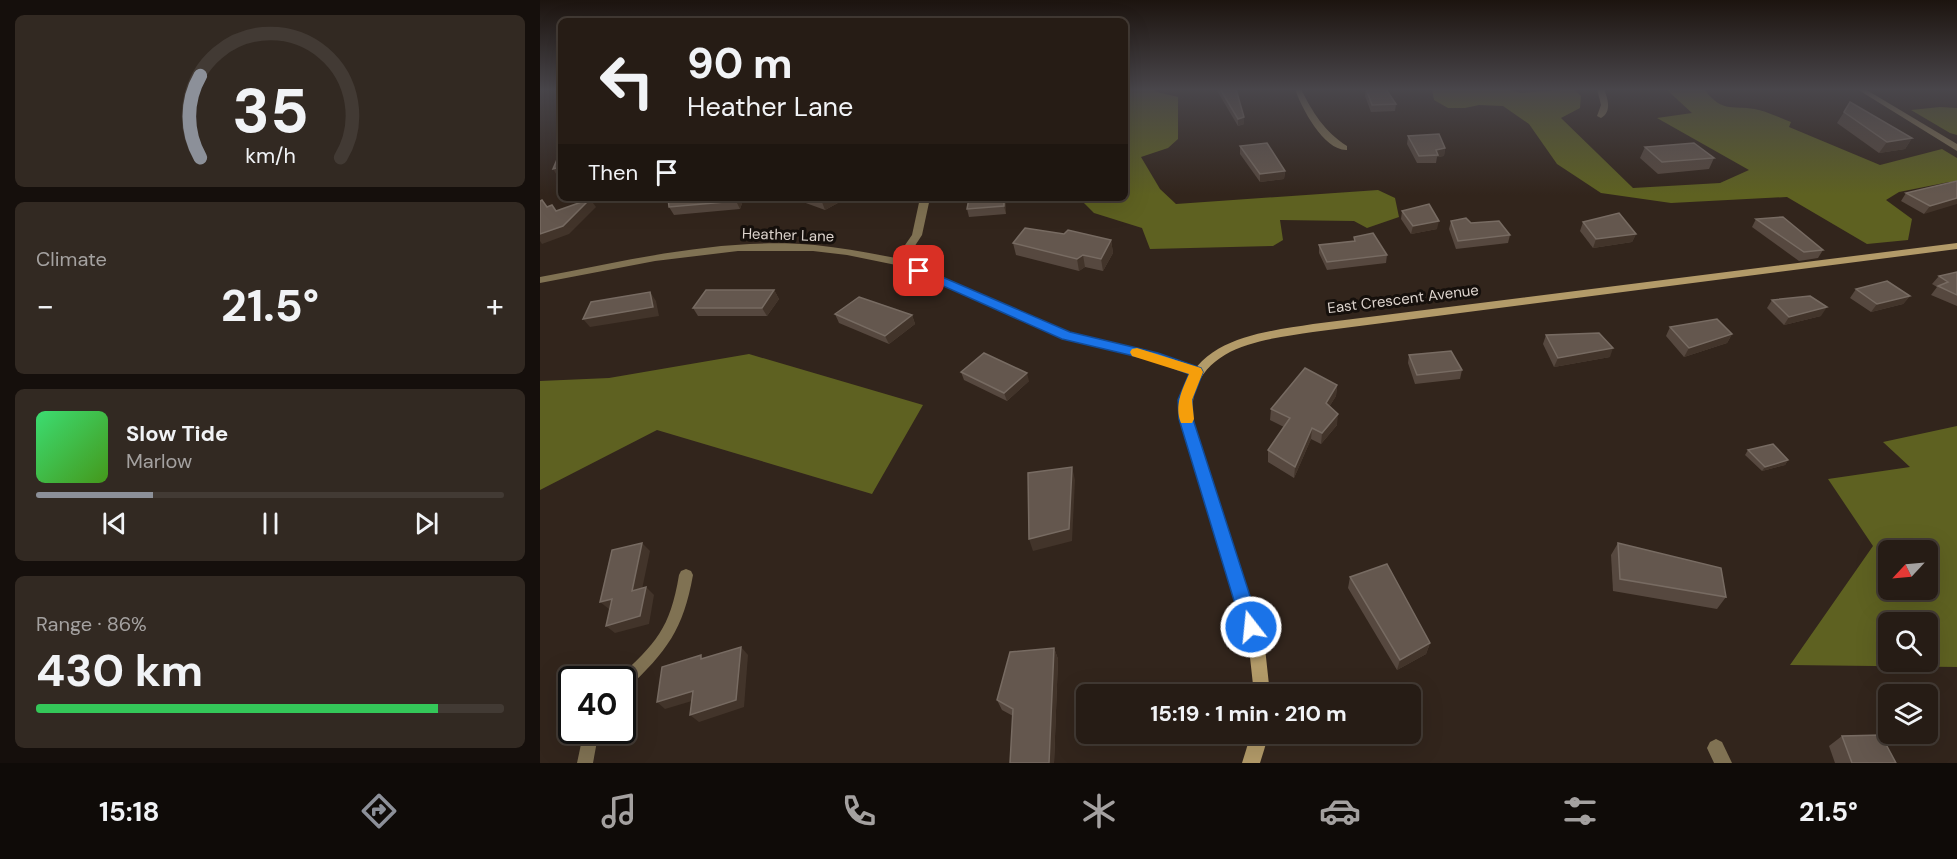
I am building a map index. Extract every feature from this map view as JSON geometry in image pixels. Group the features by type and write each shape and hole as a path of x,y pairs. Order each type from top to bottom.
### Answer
{"street":[{"path":"1316,125 1325,136 1344,148"},
{"path":"1920,125 1957,148"},
{"path":"899,262 917,235 924,201"},
{"name":"East Crescent Avenue","path":"1261,684 1257,648 1186,419 1185,400 1197,372 1220,351 1262,336 1957,246"},
{"name":"Heather Lane","path":"540,280 655,258 738,248 813,248 899,262 1067,336 1158,357 1197,372"},
{"path":"1251,763 1257,744"}],"lane":[{"path":"636,670 666,640 682,604 686,575"},
{"path":"585,763 589,744"}],"shaded area":[{"path":"1128,125 1178,125 1178,139 1168,148 1141,157 1160,189 1176,204 1378,190 1395,198 1399,217 1367,228 1354,221 1280,220 1283,240 1273,246 1150,249 1142,228 1094,213 1082,201 1128,201"},
{"path":"1529,125 1568,125 1633,188 1720,183 1749,170 1669,125 1790,125 1789,127 1880,165 1942,149 1957,158 1957,187 1949,182 1899,192 1886,200 1912,219 1908,240 1867,244 1787,197 1671,203 1601,193 1557,164"},
{"path":"1936,125 1957,125 1957,135"},
{"path":"749,354 923,405 872,494 657,430 540,490 540,381 609,378"},
{"path":"1957,426 1957,667 1938,667 1938,612 1878,612 1878,666 1790,665 1873,546 1828,479 1910,467 1883,442"}],"building":[{"path":"1862,125 1889,125 1912,138 1887,142"},
{"path":"1439,134 1445,148 1436,150 1438,155 1419,156 1408,136"},
{"path":"1267,143 1285,171 1260,174 1240,146"},
{"path":"1694,143 1714,158 1662,162 1645,147"},
{"path":"558,157 558,168 553,169"},
{"path":"1957,181 1957,198 1930,206 1906,193"},
{"path":"542,200 547,207 552,205 556,211 588,201 563,226 540,234 540,201"},
{"path":"668,201 736,201 669,207"},
{"path":"968,201 1004,201 1004,206 967,209"},
{"path":"1429,204 1439,221 1413,226 1402,211"},
{"path":"1619,213 1636,234 1596,239 1583,222"},
{"path":"1783,217 1823,250 1804,252 1756,219"},
{"path":"1466,218 1471,223 1499,221 1510,235 1458,241 1451,221"},
{"path":"1025,228 1064,234 1068,230 1111,240 1101,259 1083,255 1077,259 1013,243"},
{"path":"1373,233 1387,255 1327,262 1319,245 1355,241 1354,237"},
{"path":"1957,272 1957,295 1938,286 1948,282 1939,276"},
{"path":"1887,281 1910,296 1877,304 1856,289"},
{"path":"706,290 774,290 762,308 693,308"},
{"path":"650,292 653,307 583,319 591,302"},
{"path":"1810,296 1827,307 1789,317 1772,300"},
{"path":"859,297 912,315 885,336 835,314"},
{"path":"1717,319 1732,334 1689,348 1670,327"},
{"path":"1599,333 1613,348 1558,358 1546,335"},
{"path":"1451,351 1462,370 1417,375 1409,355"},
{"path":"984,353 1027,373 1004,393 961,372"},
{"path":"1305,368 1337,385 1326,403 1338,414 1322,433 1312,428 1295,467 1268,450 1290,418 1271,409"},
{"path":"1773,444 1788,460 1765,467 1748,450"},
{"path":"1072,467 1069,529 1029,539 1028,473"},
{"path":"642,543 632,591 646,587 640,616 606,626 612,599 600,602 612,550"},
{"path":"1618,543 1721,568 1726,597 1620,579"},
{"path":"1387,564 1430,643 1400,660 1350,577"},
{"path":"741,647 736,700 690,715 693,691 657,702 662,667 701,655 701,659"},
{"path":"1054,648 1049,763 1010,763 1013,709 997,700 1010,652"},
{"path":"1878,735 1878,744 1886,744 1896,763 1852,763 1842,736"}],"slow traffic":[{"path":"1137,352 1158,357 1197,372 1185,400 1187,419"}],"route":[{"path":"919,271 1067,336 1158,357 1197,372 1185,400 1186,419 1251,627"}]}
